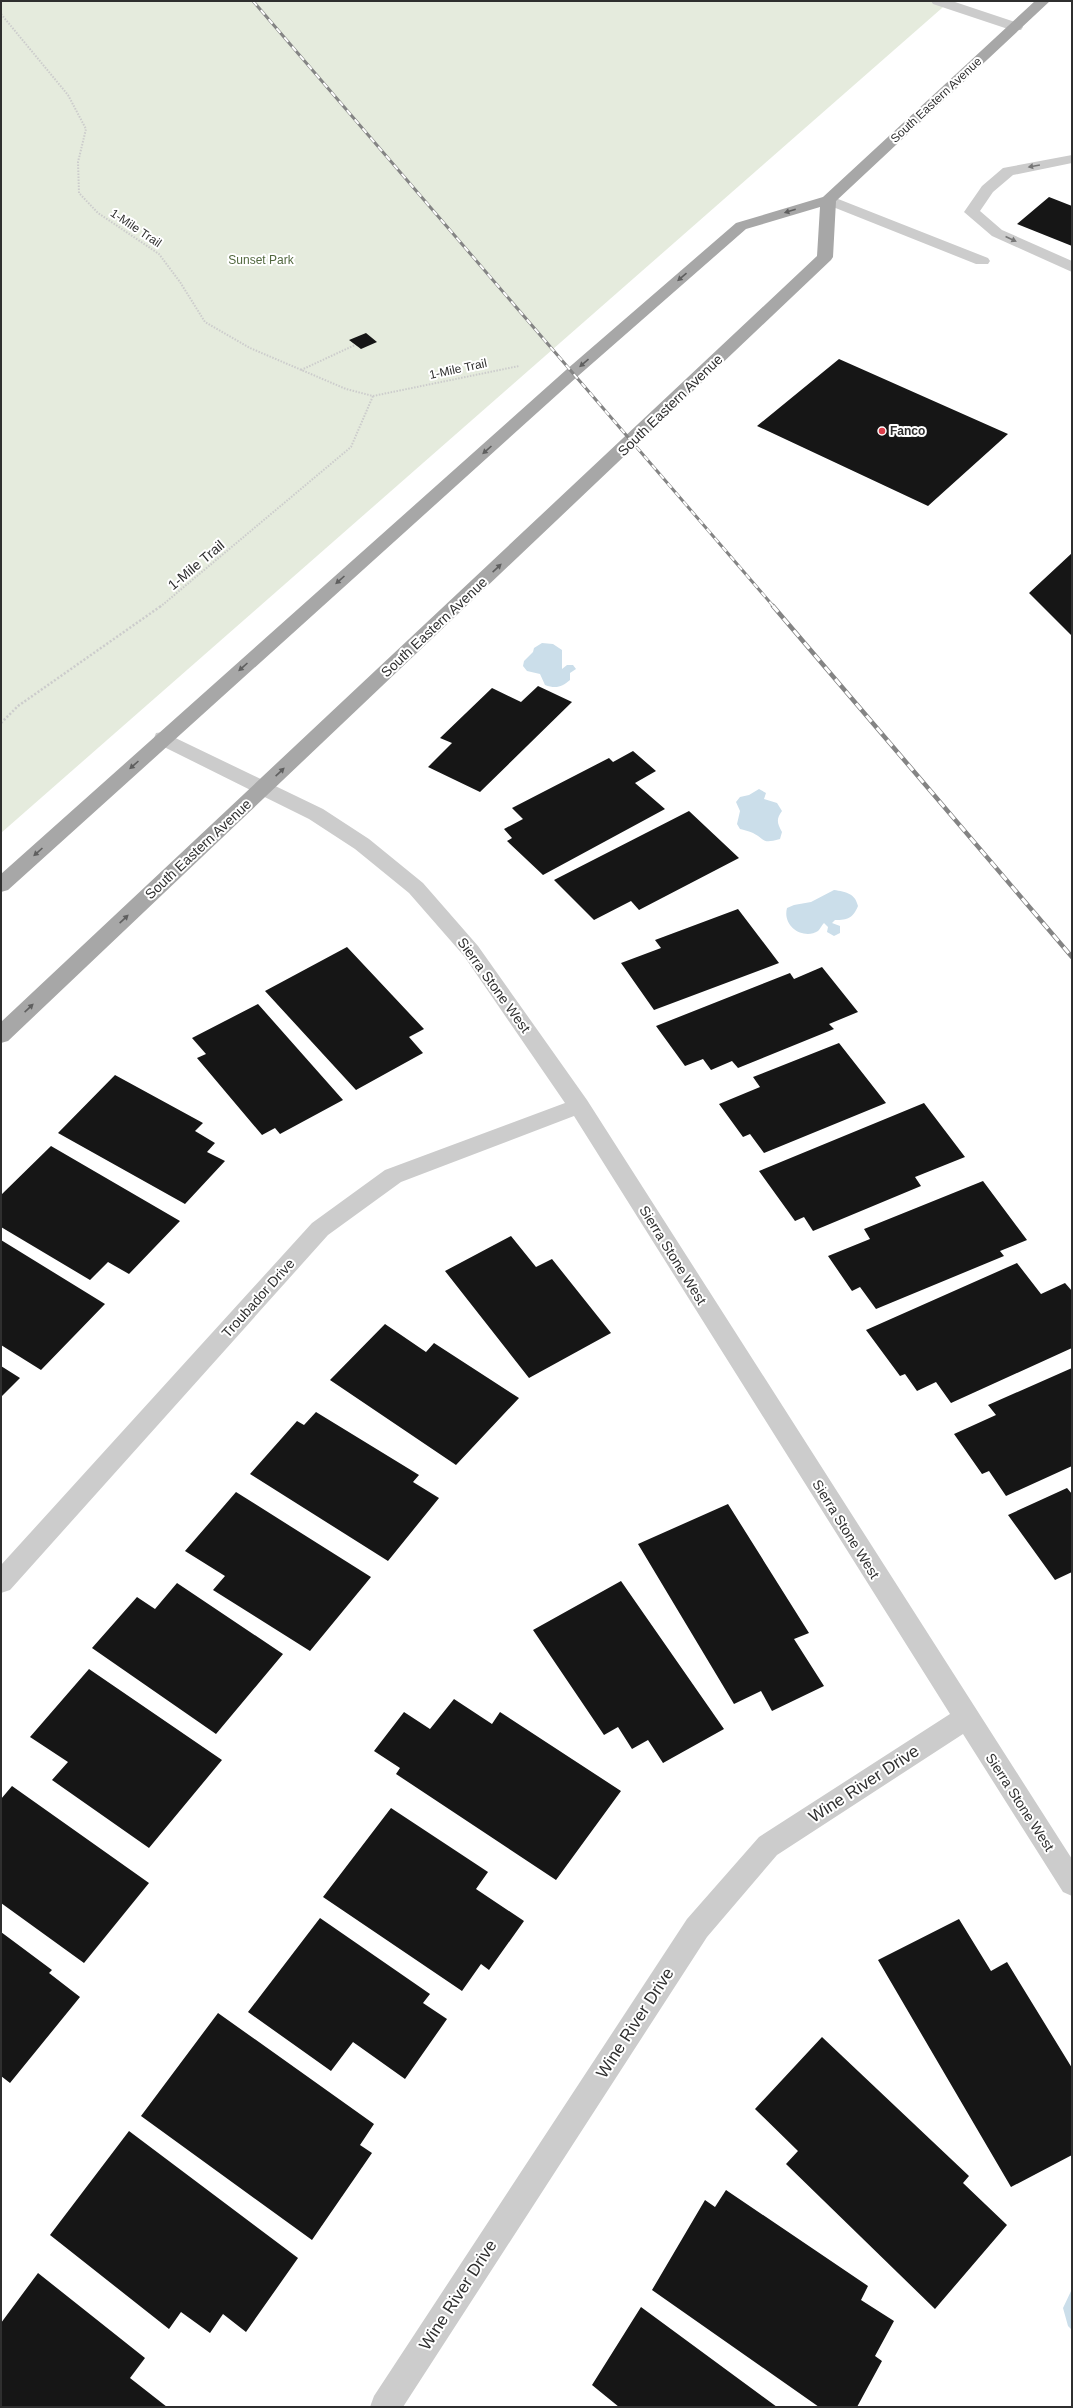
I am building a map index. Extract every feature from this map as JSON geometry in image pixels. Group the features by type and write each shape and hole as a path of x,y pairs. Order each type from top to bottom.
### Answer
{"main road":[{"name":"South Eastern Avenue","path":"1,885 163,738 741,226 828,200 1043,1"},
{"name":"South Eastern Avenue","path":"1,1035 825,257 828,200"}],"street":[{"path":"938,1 1016,27"},
{"path":"1072,159 1008,171 987,189 972,212 997,233 1072,267"},
{"path":"828,200 982,260"},
{"name":"Sierra Stone West","path":"163,738 316,814 362,844 416,888 471,951 579,1106 1072,1883"},
{"name":"Troubador Drive","path":"1,1582 320,1229 393,1176 579,1106"},
{"name":"Wine River Drive","path":"385,2407 696,1928 768,1846 966,1718"}],"path":[{"name":"1-Mile Trail","path":"1,14 41,65 68,95 86,130 78,162 79,193 98,213 159,254 180,282 205,322 250,348 346,389 373,396 524,365"},
{"path":"300,370 355,345"},
{"name":"1-Mile Trail","path":"1,723 18,706 175,596 351,447 373,396"}],"green space":[{"name":"Sunset Park","path":"1,1 950,1 1,833"}],"water":[{"path":"542,643 553,644 562,650 562,669 567,665 573,665 576,669 570,673 570,680 561,686 552,687 545,685 540,674 527,671 523,666 524,661 533,652 534,648"},
{"path":"759,789 766,793 764,799 777,803 782,811 778,821 782,832 780,839 767,841 753,833 740,829 737,824 740,811 736,802 740,797 749,795"},
{"path":"834,890 849,894 855,898 858,906 850,918 835,920 832,923 840,926 840,933 834,936 827,932 828,927 824,923 818,931 807,934 795,930 791,926 786,915 787,908 794,905 811,902"},
{"path":"1072,2289 1072,2330 1068,2326 1063,2308"}],"building":[{"path":"1049,197 1072,206 1072,246 1017,224"},
{"path":"366,333 377,342 361,349 349,340"},
{"path":"839,359 1008,434 928,506 757,426"},
{"path":"1072,553 1072,636 1029,593"},
{"path":"538,686 572,702 480,792 428,767 452,743 440,738 492,688 521,702"},
{"path":"633,751 656,771 635,783 665,809 543,875 507,841 512,838 504,829 523,819 512,808 609,758 613,762"},
{"path":"689,811 739,858 639,910 631,901 594,920 554,880"},
{"path":"738,909 779,963 654,1010 621,963 661,948 655,940"},
{"path":"347,947 424,1029 409,1037 423,1053 356,1090 265,991"},
{"path":"822,967 858,1012 829,1024 834,1029 738,1068 732,1061 711,1070 703,1059 685,1066 656,1026 790,973 794,979"},
{"path":"258,1004 343,1100 280,1134 275,1128 262,1135 197,1058 206,1054 192,1038"},
{"path":"839,1043 886,1103 764,1153 750,1134 743,1137 719,1104 760,1087 753,1077"},
{"path":"115,1075 203,1123 195,1131 215,1143 207,1152 225,1161 185,1204 58,1133"},
{"path":"924,1103 965,1157 915,1177 921,1186 813,1231 804,1217 795,1221 759,1171"},
{"path":"51,1146 180,1221 129,1274 108,1262 90,1280 1,1227 1,1195"},
{"path":"983,1181 1027,1240 1000,1251 1004,1256 876,1309 860,1287 852,1291 828,1256 870,1239 864,1229"},
{"path":"511,1236 536,1267 552,1259 611,1333 529,1378 445,1271"},
{"path":"1,1240 105,1304 41,1370 1,1345"},
{"path":"1017,1263 1041,1294 1065,1283 1072,1291 1072,1348 951,1403 936,1382 917,1391 905,1374 900,1376 866,1330"},
{"path":"385,1324 426,1352 434,1343 519,1398 456,1465 330,1380"},
{"path":"1,1366 20,1378 1,1397"},
{"path":"1072,1368 1072,1466 1006,1496 989,1471 982,1474 954,1434 996,1415 988,1405"},
{"path":"316,1412 419,1475 413,1482 439,1498 388,1561 250,1474 297,1421 304,1425"},
{"path":"1067,1488 1072,1494 1072,1572 1055,1580 1008,1515"},
{"path":"236,1492 371,1577 310,1651 213,1590 225,1576 185,1551"},
{"path":"728,1504 809,1633 794,1639 824,1686 772,1711 761,1691 734,1704 638,1544"},
{"path":"621,1581 724,1729 663,1763 648,1740 632,1749 618,1727 604,1735 533,1630"},
{"path":"177,1583 283,1654 216,1734 92,1648 137,1597 155,1609"},
{"path":"89,1669 222,1760 149,1848 52,1780 68,1762 30,1737"},
{"path":"454,1699 492,1724 500,1712 621,1791 556,1880 396,1774 400,1768 374,1751 404,1712 430,1729"},
{"path":"12,1786 149,1883 84,1963 1,1903 1,1799"},
{"path":"391,1808 488,1872 476,1889 524,1921 489,1970 481,1964 462,1991 323,1897"},
{"path":"320,1918 430,1994 423,2003 447,2019 405,2079 353,2042 331,2071 248,2012"},
{"path":"959,1919 991,1971 1007,1962 1072,2068 1072,2155 1011,2187 878,1960"},
{"path":"1,1932 52,1970 49,1973 80,1997 10,2083 1,2076"},
{"path":"218,2013 374,2124 360,2145 372,2153 312,2240 141,2116"},
{"path":"822,2037 969,2176 963,2183 1007,2225 935,2309 786,2164 798,2151 755,2109"},
{"path":"129,2131 298,2258 246,2332 223,2314 210,2333 181,2312 169,2329 50,2235"},
{"path":"726,2190 868,2286 861,2300 894,2321 875,2356 882,2361 857,2407 819,2407 652,2290 705,2200 715,2207"},
{"path":"38,2273 145,2358 130,2378 167,2407 1,2407 1,2323"},
{"path":"641,2307 777,2407 619,2407 592,2385"}],"railway":[{"path":"253,1 774,607"},
{"path":"773,606 1072,957"}],"place":[{"name":"Fanco","path":"882,431"}]}
